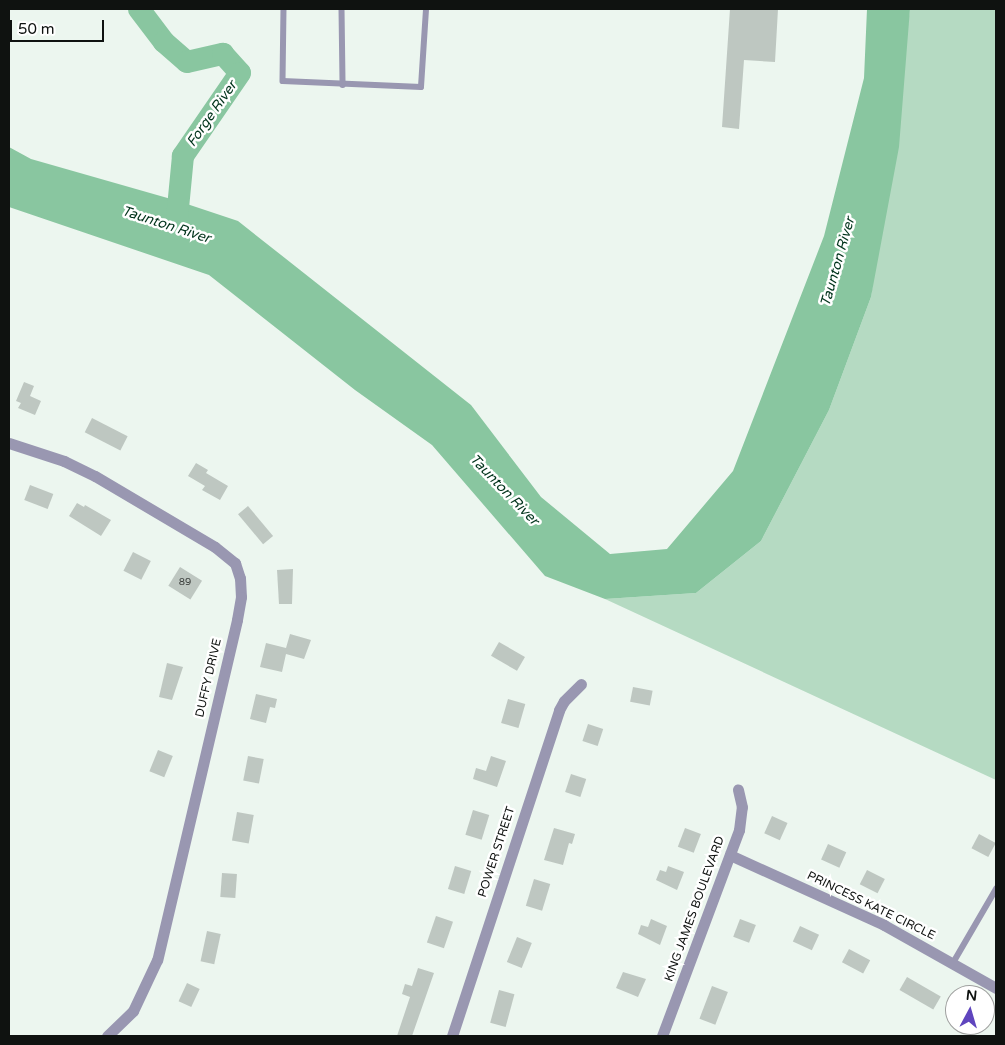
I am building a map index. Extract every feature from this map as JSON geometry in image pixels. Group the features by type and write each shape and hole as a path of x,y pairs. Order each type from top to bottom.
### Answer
{"street":[{"name":"DUFFY DRIVE","path":"9,443 64,461 104,481 229,557 235,563 240,578 241,597 237,620 157,960 143,995 133,1011 106,1036"},
{"name":"POWER STREET","path":"452,1036 559,710 564,701 581,684"},
{"name":"KING JAMES BOULEVARD","path":"662,1036 742,820 741,797 738,789"},
{"name":"PRINCESS KATE CIRCLE","path":"730,855 884,925 996,988"}],"lane":[{"path":"284,9 283,81 421,87 426,9"},
{"path":"342,9 343,85"},
{"path":"954,963 996,889"}],"shaded area":[{"path":"910,9 996,9 996,780 605,599 696,593 761,541 829,410 871,297"}],"water":[{"name":"Taunton River","path":"867,9 910,9 899,147 871,297 829,410 761,541 696,593 605,599 545,576 432,445 355,390 209,275 9,207 9,147 31,159 178,201 238,221 471,405 541,497 610,554 667,549 733,471 824,236 864,78"}],"building":[{"path":"730,9 778,9 775,62 744,60 739,129 722,127"},
{"path":"24,382 34,386 30,396 41,401 35,415 18,408 21,403 16,401"},
{"path":"92,418 128,436 120,450 85,432"},
{"path":"196,463 208,470 206,473 228,486 220,500 202,490 205,486 188,476"},
{"path":"30,485 53,494 48,509 24,500"},
{"path":"77,503 84,507 85,505 111,520 101,536 69,516"},
{"path":"248,506 273,536 263,544 238,514"},
{"path":"133,552 151,561 141,580 123,571"},
{"path":"180,567 202,581 190,599 168,586"},
{"path":"293,569 292,604 279,604 277,570"},
{"path":"290,634 311,640 304,659 286,654 282,672 260,667 266,643 286,648"},
{"path":"499,642 525,657 517,671 491,656"},
{"path":"167,663 183,667 172,700 159,697"},
{"path":"633,687 653,691 650,706 630,702"},
{"path":"256,694 277,699 275,708 270,707 266,723 250,719"},
{"path":"508,699 525,704 518,728 501,723"},
{"path":"588,724 603,729 598,746 582,741"},
{"path":"158,750 173,756 164,777 149,771"},
{"path":"248,756 264,759 259,784 243,781"},
{"path":"491,756 506,761 497,787 473,779 476,768 486,771"},
{"path":"571,774 586,779 580,797 565,792"},
{"path":"473,810 489,815 482,840 465,835"},
{"path":"237,812 254,815 249,844 232,841"},
{"path":"772,816 788,823 780,840 764,833"},
{"path":"554,828 575,834 572,844 569,843 563,865 544,860"},
{"path":"685,828 701,834 694,853 678,847"},
{"path":"979,834 996,843 988,857 971,848"},
{"path":"828,844 846,852 839,868 821,860"},
{"path":"455,866 471,871 464,894 448,889"},
{"path":"668,866 684,872 677,890 656,880 660,870 666,872"},
{"path":"867,870 885,879 878,893 860,884"},
{"path":"222,873 237,874 235,898 220,897"},
{"path":"534,879 550,884 542,911 526,906"},
{"path":"436,916 453,922 444,948 427,942"},
{"path":"651,919 667,926 660,945 638,934 641,925 648,927"},
{"path":"740,919 756,925 749,943 733,937"},
{"path":"800,926 819,935 812,950 793,941"},
{"path":"207,931 221,934 214,964 201,961"},
{"path":"517,937 532,943 522,968 507,962"},
{"path":"849,949 870,960 863,974 842,962"},
{"path":"418,968 434,973 412,1036 397,1036 410,997 402,994 405,984 412,986"},
{"path":"623,972 646,979 638,997 616,988"},
{"path":"907,977 941,996 933,1009 900,990"},
{"path":"187,983 200,989 191,1007 179,1001"},
{"path":"712,986 728,992 715,1025 699,1019"},
{"path":"499,990 514,994 506,1027 490,1023"}],"waterway":[{"name":"Forge River","path":"139,9 164,42 187,62 223,54 240,73 183,156 176,229"}]}
